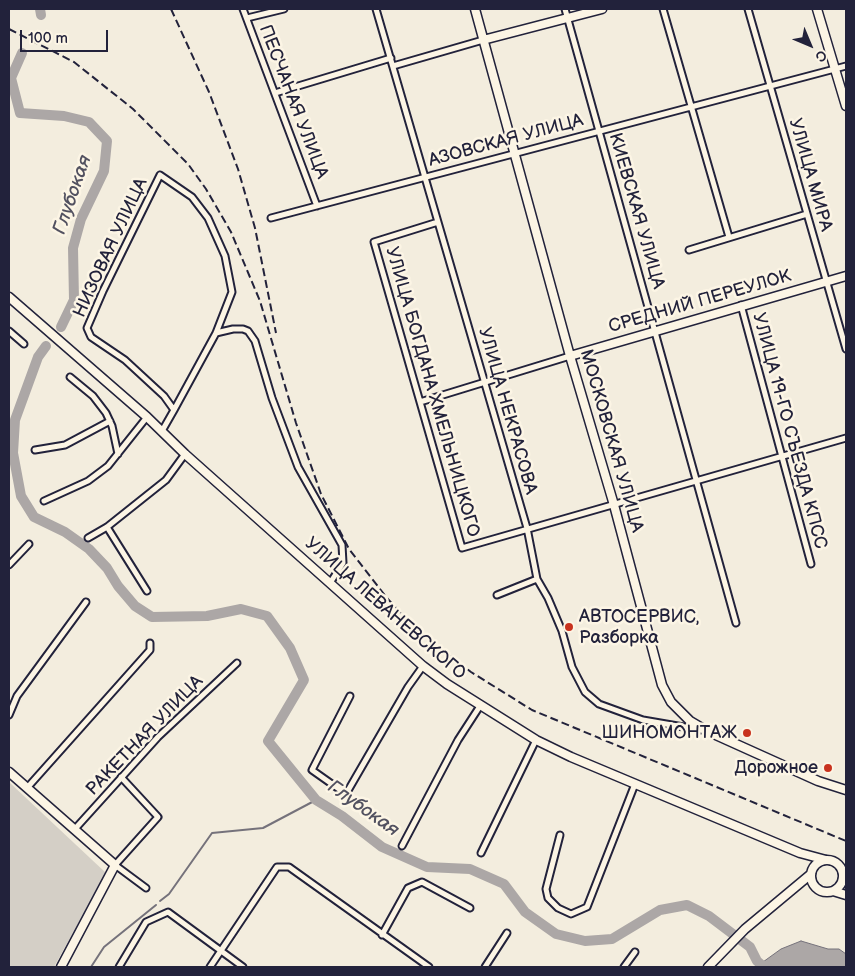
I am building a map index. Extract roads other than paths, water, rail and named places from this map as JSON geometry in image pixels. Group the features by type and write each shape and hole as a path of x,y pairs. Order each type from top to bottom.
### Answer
{"street":[{"name":"ПЕСЧАНАЯ УЛИЦА","path":"243,9 317,206"},
{"path":"247,18 284,9"},
{"name":"УЛИЦА НЕКРАСОВА","path":"376,9 527,528 537,579 548,598 562,632 572,667 585,692 599,704 643,720 707,731"},
{"name":"МОСКОВСКАЯ УЛИЦА","path":"475,9 516,152 570,356 614,504 662,685 671,702 690,721 707,731 834,787 846,790"},
{"name":"КИЕВСКАЯ УЛИЦА","path":"565,9 736,622"},
{"path":"393,66 602,9"},
{"path":"663,9 729,237"},
{"name":"УЛИЦА МИРА","path":"748,9 846,349"},
{"path":"817,9 846,106"},
{"path":"275,93 391,58"},
{"name":"АЗОВСКАЯ УЛИЦА","path":"271,218 846,66"},
{"name":"НИЗОВАЯ УЛИЦА","path":"174,410 164,396 125,360 88,333 88,323 160,175 192,197 208,218 225,256 232,292 216,333"},
{"path":"689,250 807,214"},
{"name":"УЛИЦА БОГДАНА ХМЕЛЬНИЦКОГО","path":"438,222 374,242 462,548 846,438"},
{"name":"СРЕДНИЙ ПЕРЕУЛОК","path":"420,402 741,305 846,276"},
{"name":"УЛИЦА ЛЕВАНЕВСКОГО","path":"9,297 147,417 185,454 423,666 480,706 536,740 800,853 826,860"},
{"name":"УЛИЦА 19-ГО СЪЕЗДА КПСС","path":"741,305 810,564"},
{"path":"162,431 216,333 234,328 248,331 255,341 272,398 298,468 344,552 341,569 330,583"},
{"path":"9,331 24,344"},
{"path":"70,378 93,396 110,421 118,454"},
{"path":"44,501 88,481 108,466 147,417"},
{"path":"35,450 65,445 110,421"},
{"path":"88,538 108,527 166,480 185,454"},
{"path":"108,527 147,591"},
{"path":"9,566 29,544"},
{"path":"497,595 537,579"},
{"path":"9,715 17,696 86,602"},
{"path":"27,788 150,650 150,643"},
{"name":"РАКЕТНАЯ УЛИЦА","path":"74,830 158,737 237,663"},
{"path":"350,696 312,770 346,794 408,686 423,666"},
{"path":"402,846 458,740 480,706"},
{"path":"481,854 536,740"},
{"path":"9,772 115,865 146,888"},
{"path":"61,967 115,865 158,817 121,777"},
{"path":"560,835 546,889 548,898 553,903 572,914 587,908 636,784"},
{"name":"УЛИЦА ЛЕВАНЕВСКОГО","path":"800,853 810,862 812,871"},
{"path":"708,967 745,929 794,889 818,863 826,860 837,864 845,876 840,886 833,891"},
{"path":"210,967 276,867 289,867 429,967"},
{"path":"812,871 812,880 816,888"},
{"path":"382,935 408,888 422,882 470,908"},
{"path":"794,889 807,886 824,892 833,891 846,894"},
{"path":"119,967 146,922 168,912 243,967"},
{"path":"485,967 507,933"},
{"path":"624,967 635,952"}],"waterway":[{"name":"Глубокая","path":"40,9 41,15"},
{"name":"Глубокая","path":"22,53 11,78 20,113 64,116 89,122 107,141 104,171 81,219 73,248 74,300 61,327"},
{"name":"Глубокая","path":"46,346 38,357 15,420 13,453 21,496 34,517 65,532 89,549 107,568 118,586 135,606 152,617 207,616 241,609 267,616 290,648 304,680 268,741 316,800 342,816 382,847 427,867 470,869 504,884 525,912 556,934 585,941 612,939 660,910 687,905 709,916 750,947 757,961 764,967"},
{"path":"160,901 169,894 212,833 263,828 316,800"},
{"path":"91,967 104,947 156,905"}],"railway":[{"path":"171,9 209,92 238,169 255,228 276,333"},
{"path":"9,29 74,62 133,109 188,164 206,189 231,232 260,301 296,423 321,494 349,549 387,598 416,630 471,672 532,710 846,841"}],"place":[{"name":"АВТОСЕРВИС, Разборка","path":"569,627"},
{"name":"ШИНОМОНТАЖ","path":"747,733"},
{"name":"Дорожное","path":"828,768"}]}
